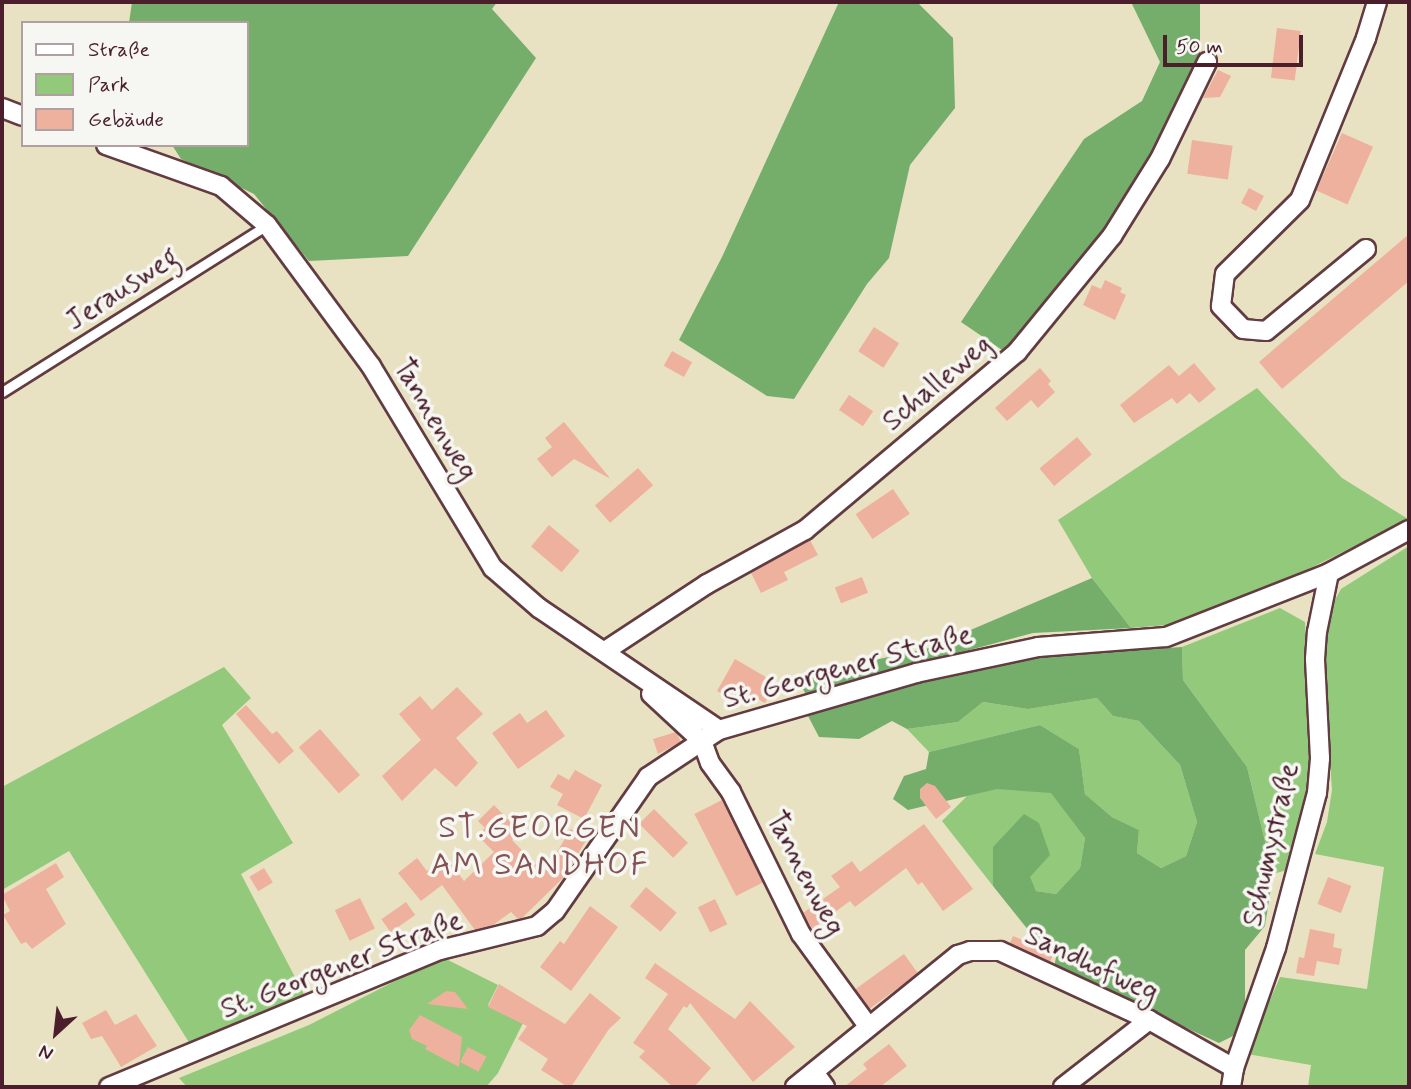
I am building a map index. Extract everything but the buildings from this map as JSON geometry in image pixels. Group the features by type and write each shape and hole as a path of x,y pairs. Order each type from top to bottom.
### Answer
{"street":[{"path":"1366,248 1266,331 1243,329 1221,306 1225,274 1300,200 1366,38 1377,2"},
{"name":"Schalleweg","path":"605,651 707,584 805,530 1017,352 1112,236 1160,159 1207,62"},
{"path":"2,108 21,115"},
{"name":"Tannenweg","path":"111,147 220,187 267,225 371,366 493,568 539,608 719,730"},
{"path":"1329,573 1409,530"},
{"name":"St. Georgener Straße","path":"109,1087 440,950 537,926 555,911 648,777 719,730 916,673 1024,649 1166,637 1329,573"},
{"name":"Schumystraße","path":"1231,1087 1234,1068 1276,947 1317,793 1320,758 1315,659 1317,632 1329,573"},
{"path":"605,651 702,741"},
{"name":"Tannenweg","path":"702,741 710,763 732,792 801,934 868,1027"},
{"name":"Sandhofweg","path":"795,1087 958,955 970,951 1000,951 1149,1020 1234,1068"},
{"path":"1063,1087 1149,1020"},
{"path":"814,1072 825,1087"}],"lane":[{"name":"Jerausweg","path":"2,392 267,225"}],"green space":[{"path":"132,2 497,2 492,9 536,58 408,256 309,261 254,194 181,159 173,147 248,147 248,21 129,21"},
{"path":"839,2 917,2 953,38 955,108 910,165 889,258 867,284 794,399 767,396 679,340 722,257"},
{"path":"1131,2 1200,2 1200,58 1157,148 1105,227 1005,352 961,322 1084,139 1142,101 1160,62"},
{"path":"1257,388 1342,478 1408,519 1291,578 1179,624 1131,628 1092,578 1058,520"},
{"path":"1409,546 1409,1087 1308,1087 1311,1065 1247,1054 1280,977 1367,989 1384,867 1315,854 1327,822 1332,790 1322,645 1327,614 1341,589"},
{"path":"1092,578 1131,628 1033,633 806,694 795,677 926,649"},
{"path":"1280,608 1305,622 1312,758 1305,815 1287,870 1273,874 1247,767 1183,680 1182,647"},
{"path":"1182,647 1183,680 1247,767 1273,874 1265,926 1245,950 1245,1013 1235,1035 1219,1043 1054,967 1058,948 1033,936 993,886 993,847 1024,814 1039,823 1050,855 1030,877 1036,891 1056,894 1080,868 1085,838 1051,793 997,789 908,810 893,799 904,776 926,769 929,752 1040,725 1079,749 1085,794 1112,817 1139,830 1137,853 1161,868 1186,856 1197,822 1180,765 1139,721 1113,716 1097,698 1028,709 983,702 958,722 907,729 892,721 859,739 819,737 807,714 919,682 1044,656"},
{"path":"224,667 251,698 222,725 293,843 241,874 307,1000 190,1044 69,851 2,890 2,787"},
{"path":"1097,698 1113,716 1139,721 1180,765 1197,822 1186,856 1161,868 1137,853 1139,830 1112,817 1085,794 1079,749 1040,725 929,752 907,729 958,722 983,702 1028,709"},
{"path":"997,788 1051,792 1085,838 1080,868 1056,894 1036,891 1029,877 993,847 993,886 942,821 967,796"},
{"path":"442,957 498,985 488,1005 523,1023 498,1073 486,1087 187,1087 179,1078 309,1025"}],"district":[{"name":"ST.GEORGEN AM SANDHOF","path":"540,848"}]}
